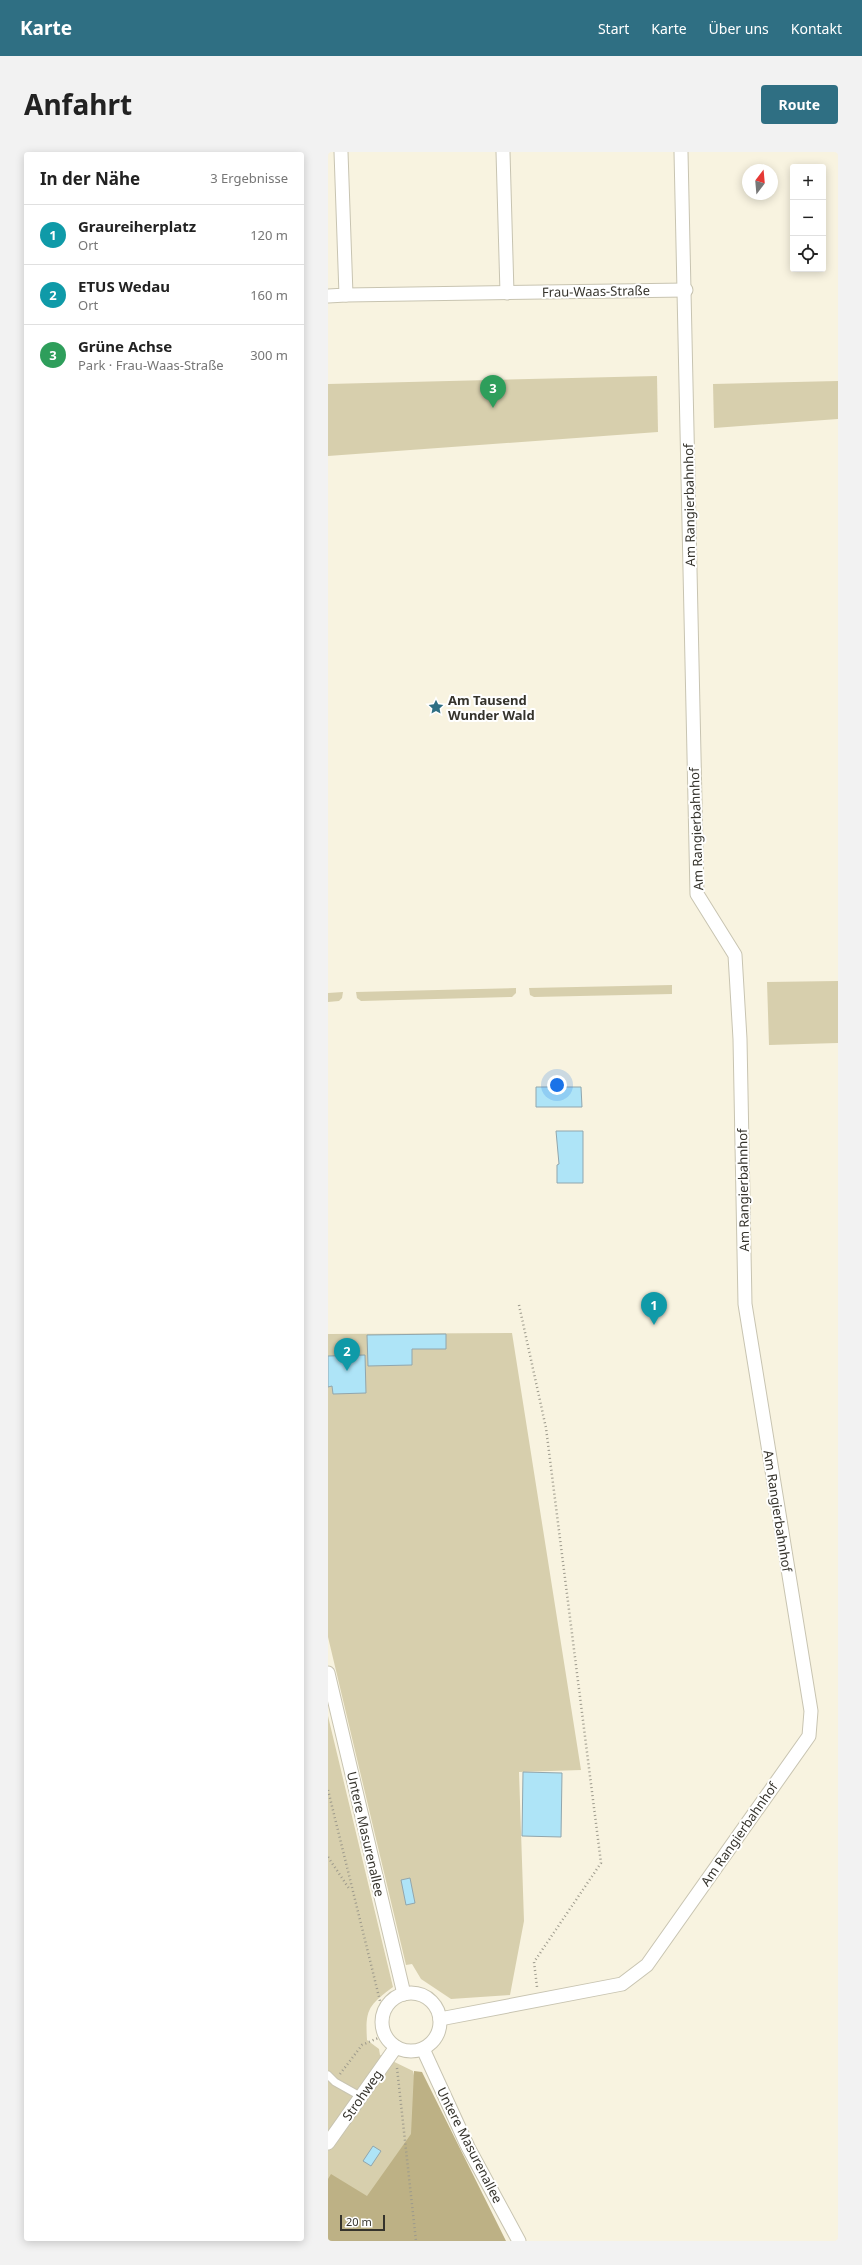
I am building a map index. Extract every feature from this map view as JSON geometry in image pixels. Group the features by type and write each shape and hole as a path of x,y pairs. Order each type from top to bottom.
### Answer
{"street":[{"path":"341,152 346,295"},
{"path":"503,152 507,293"},
{"name":"Am Rangierbahnhof","path":"440,2019 622,1984 646,1965 809,1736 811,1710 745,1304 740,1039 735,954 697,894 686,290 681,152"},
{"name":"Frau-Waas-Straße","path":"328,296 686,290"},
{"name":"Untere Masurenallee","path":"329,1680 404,1994"},
{"path":"404,1994 412,1994 428,1999 434,2004 440,2019 436,2037 431,2044 423,2049 413,2051 399,2049 385,2035 382,2020 387,2006 394,1999 404,1994"},
{"name":"Strohweg","path":"328,2143 360,2096 399,2049"},
{"name":"Untere Masurenallee","path":"423,2049 468,2147 519,2241"}],"lane":[{"path":"328,2075 335,2082 360,2096"}],"path":[{"path":"519,1305 546,1428 601,1863 534,1962 539,2001"},
{"path":"328,1790 380,2001 387,2006"},
{"path":"328,1857 352,1892"},
{"path":"335,2082 362,2045 385,2035"},
{"path":"399,2049 398,2068 416,2241"}],"shaded area":[{"path":"657,376 658,432 328,456 328,384"},
{"path":"838,381 838,419 714,428 713,384"},
{"path":"838,981 838,1043 769,1045 767,982"},
{"path":"672,985 672,994 534,997 530,995 529,988"},
{"path":"516,988 516,993 512,997 361,1001 357,998 356,992"},
{"path":"343,992 342,998 339,1001 328,1002 328,993"},
{"path":"512,1333 581,1770 519,1772 524,1921 510,1995 451,1999 421,1979 412,1964 406,1965 328,1637 328,1334"},
{"path":"328,1716 393,1987 370,2009 367,2021 367,2040 379,2049 380,2055 413,2071 434,2159 328,2241"},
{"path":"414,2071 422,2072 506,2241 328,2241 328,2179 331,2174 367,2196 411,2134"}],"building":[{"path":"536,1087 581,1087 582,1107 536,1107"},
{"path":"556,1131 583,1131 583,1183 557,1183 557,1165 559,1164"},
{"path":"446,1334 446,1349 412,1349 412,1365 368,1366 367,1335"},
{"path":"365,1355 366,1393 333,1394 332,1386 328,1387 328,1356"},
{"path":"523,1772 562,1773 561,1837 522,1836"},
{"path":"410,1878 415,1903 406,1905 401,1880"},
{"path":"373,2146 381,2151 371,2166 363,2161"}],"place":[{"name":"Grüne Achse","path":"493,408"},
{"name":"Am Tausend Wunder Wald","path":"436,707"},
{"name":"Graureiherplatz","path":"654,1325"},
{"name":"ETUS Wedau","path":"347,1371"}]}
